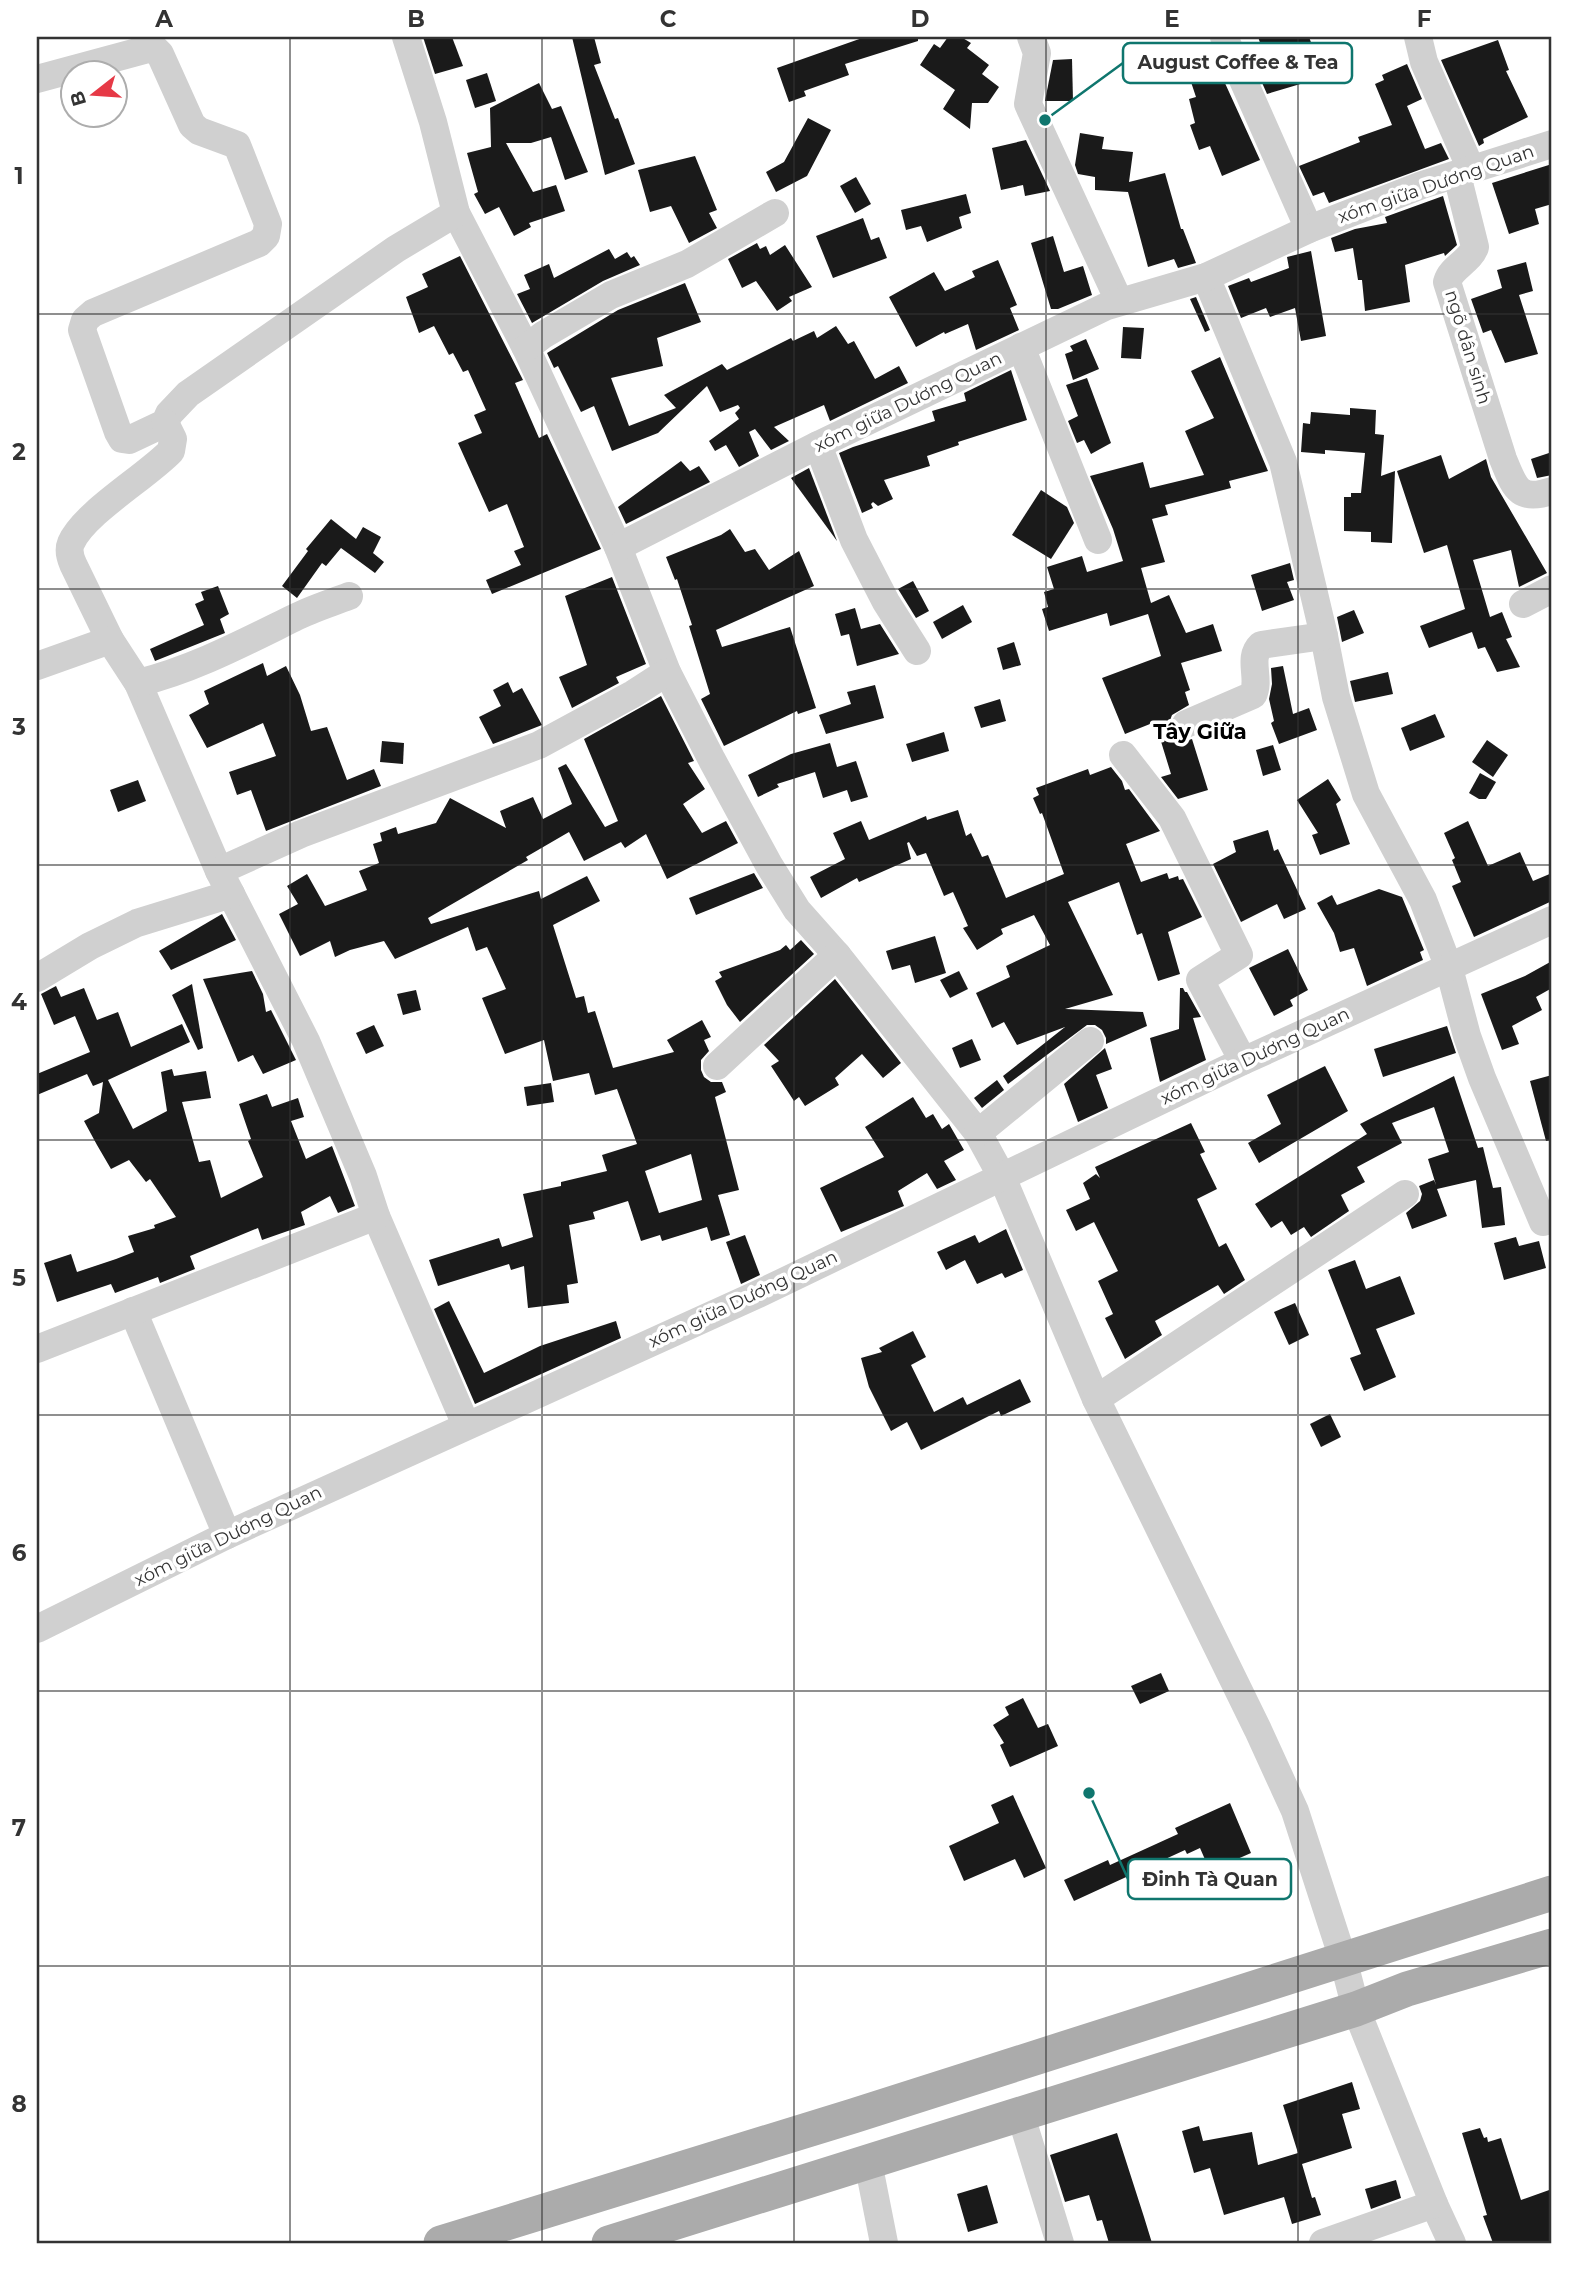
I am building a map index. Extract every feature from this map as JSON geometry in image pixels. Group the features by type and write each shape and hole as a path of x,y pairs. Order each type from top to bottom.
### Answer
{"main road":[{"path":"441,2243 853,2116 1552,1893"},
{"path":"609,2243 1021,2116 1356,2009 1407,1989 1552,1946"}],"street":[{"path":"406,37 433,122 456,212 526,348 618,547 667,672 775,876 797,910 978,1133 1002,1177 1096,1399 1290,1800 1343,1959 1356,2009 1452,2243"},
{"path":"1031,37 1037,53 1028,104 1119,301"},
{"path":"1224,37 1309,229"},
{"path":"1418,37 1424,62 1464,172"},
{"path":"37,79 155,49 160,54 192,125 199,131 237,145 268,223 266,236 259,243 93,313 85,320 82,330 122,439 129,440 165,423 169,414 188,394 396,249 456,212"},
{"name":"xóm giữa Dương Quan","path":"618,547 818,445 1119,301 1206,277 1309,229 1422,186 1552,144"},
{"name":"ngõ dân sinh","path":"1464,172 1475,247 1470,257 1449,275 1447,282 1513,484 1528,496 1552,491"},
{"path":"526,348 611,295 687,264 775,214"},
{"path":"1206,277 1283,462 1336,697 1366,794 1423,900 1449,968 1467,1036 1482,1078 1543,1222"},
{"path":"1021,347 1098,540"},
{"path":"165,423 173,439 171,451 87,522 70,545 72,564 110,640 138,683 225,882 306,1041 363,1176 376,1216 466,1425"},
{"path":"818,445 854,540 886,602 917,652"},
{"path":"1523,604 1552,589"},
{"path":"138,683 163,677 297,616 349,596"},
{"path":"1186,724 1253,695 1256,683 1255,654 1261,645 1324,636"},
{"path":"37,666 110,640"},
{"path":"37,978 90,946 225,882 300,834 539,746 667,672"},
{"path":"1124,755 1172,818 1239,955 1200,980 1243,1060"},
{"name":"xóm giữa Dương Quan","path":"37,1629 227,1535 756,1295 1243,1060 1552,920"},
{"path":"717,1066 836,955"},
{"path":"978,1133 1090,1041"},
{"path":"1096,1399 1405,1194"},
{"path":"37,1349 376,1216"},
{"path":"133,1311 227,1535"},
{"path":"1021,2116 1060,2243"},
{"path":"868,2162 884,2243"},
{"path":"1323,2243 1434,2204"}],"building":[{"path":"423,37 452,37 463,66 435,74"},
{"path":"572,37 594,37 601,63 594,65 635,164 605,175"},
{"path":"865,37 918,37 918,41 845,64 849,75 804,91 806,96 789,102 777,68"},
{"path":"948,37 961,37 971,43 967,48 989,65 982,74 999,87 988,103 972,103 970,129 943,109 955,90 920,65 934,44 940,48"},
{"path":"1258,37 1309,37 1324,77 1267,94 1248,51 1262,48"},
{"path":"1498,40 1509,70 1506,71 1528,117 1483,139 1484,143 1479,146 1441,60"},
{"path":"1072,59 1073,101 1045,101 1053,60"},
{"path":"1214,59 1260,160 1222,176 1210,146 1199,150 1190,125 1195,123 1189,99 1196,97 1191,82 1218,74"},
{"path":"1407,64 1422,99 1407,106 1425,149 1441,143 1449,159 1329,203 1324,192 1313,196 1299,166 1360,142 1358,137 1392,125 1375,84 1384,80 1382,75"},
{"path":"487,73 496,101 475,108 466,80"},
{"path":"539,83 552,109 561,106 588,172 565,180 551,137 531,143 506,143 533,192 556,185 565,211 529,223 531,227 514,236 499,207 485,214 474,194 478,192 467,153 491,147 490,108"},
{"path":"808,118 831,130 807,176 776,192 766,172 784,162"},
{"path":"1080,133 1104,137 1102,149 1133,152 1129,182 1165,173 1181,229 1196,263 1178,268 1174,259 1148,267 1128,192 1095,190 1095,177 1078,174 1075,165"},
{"path":"1026,140 1050,191 1025,196 1023,185 1001,190 992,148"},
{"path":"695,156 717,210 709,213 717,228 689,243 671,206 650,212 638,170"},
{"path":"1552,164 1552,204 1535,209 1539,224 1509,234 1492,183"},
{"path":"856,177 871,204 855,213 840,186"},
{"path":"966,194 971,213 959,217 962,228 927,242 921,226 906,230 901,210"},
{"path":"1443,196 1457,245 1445,256 1444,253 1405,265 1410,302 1365,311 1362,280 1358,280 1353,248 1335,252 1331,238 1355,229 1387,223 1385,217"},
{"path":"863,218 871,240 879,237 887,258 833,278 816,236"},
{"path":"1053,236 1064,272 1083,266 1092,295 1058,309 1051,309 1031,243"},
{"path":"757,243 760,249 766,246 770,255 785,245 812,287 789,297 792,301 777,311 756,281 742,288 728,259"},
{"path":"609,249 615,259 627,252 631,258 634,256 640,265 603,281 532,323 517,294 530,289 524,275 549,264 554,278"},
{"path":"1311,251 1326,336 1301,341 1295,308 1270,317 1266,308 1241,318 1228,286 1249,278 1251,282 1289,268 1287,257"},
{"path":"460,256 523,380 515,383 539,438 547,434 601,549 492,594 486,580 521,565 514,551 524,547 507,504 489,512 458,443 482,433 474,415 486,410 468,370 463,372 453,353 449,355 434,326 419,333 406,297 428,287 422,274"},
{"path":"998,260 1017,305 1010,308 1019,330 976,350 968,324 945,334 944,332 916,347 889,297 934,272 945,291 975,277 972,271"},
{"path":"1526,262 1533,291 1519,295 1538,354 1505,363 1491,330 1483,333 1471,299 1502,288 1497,270"},
{"path":"685,283 701,322 657,338 663,366 611,378 629,426 676,408 664,395 722,364 727,370 791,338 793,341 814,331 817,338 836,326 848,344 854,341 875,379 899,366 908,383 830,421 824,405 774,427 789,441 771,450 755,429 749,432 759,456 739,467 726,445 715,451 709,441 739,419 735,413 740,408 738,405 720,412 707,386 658,433 612,451 594,406 581,412 558,366 554,368 547,353 618,310"},
{"path":"1196,297 1210,330 1205,332 1190,299"},
{"path":"1123,327 1144,328 1141,359 1121,358"},
{"path":"1086,339 1099,369 1073,380 1065,354 1073,351 1070,346"},
{"path":"1220,357 1268,471 1229,481 1231,488 1165,505 1168,515 1152,519 1165,562 1141,568 1151,603 1169,595 1186,633 1213,624 1222,651 1181,663 1190,690 1185,692 1189,705 1172,715 1169,723 1177,738 1185,741 1192,739 1208,790 1178,799 1161,777 1171,774 1155,722 1125,734 1102,678 1161,656 1148,614 1110,626 1107,613 1049,631 1042,609 1048,607 1044,592 1054,589 1047,567 1082,556 1087,572 1123,561 1113,529 1090,476 1143,462 1150,488 1204,475 1185,431 1214,418 1191,371"},
{"path":"1011,370 1027,420 958,442 959,445 927,456 930,466 884,480 893,499 878,506 873,502 873,508 862,513 839,453 935,421 932,411 966,401 964,393"},
{"path":"1087,378 1111,443 1091,454 1084,440 1077,443 1068,421 1078,416 1066,385"},
{"path":"1350,408 1376,410 1375,434 1384,435 1381,476 1395,471 1392,543 1371,542 1371,532 1344,531 1344,497 1351,497 1351,493 1361,493 1365,453 1325,450 1325,454 1301,452 1303,423 1310,424 1311,412 1350,415"},
{"path":"1552,452 1552,475 1537,478 1531,459"},
{"path":"1441,455 1449,479 1486,459 1491,477 1547,573 1519,587 1511,550 1473,560 1490,617 1502,612 1512,637 1506,639 1520,667 1497,672 1485,647 1478,649 1472,632 1429,648 1420,626 1465,609 1447,545 1424,553 1397,471"},
{"path":"681,461 690,471 699,466 710,482 626,524 618,507"},
{"path":"809,468 837,541 791,478"},
{"path":"1041,490 1067,507 1074,523 1051,559 1012,535"},
{"path":"331,519 356,539 363,527 381,537 373,553 384,562 375,573 341,548 326,566 322,563 297,598 282,586 308,551 306,549"},
{"path":"730,529 745,552 755,549 769,570 799,551 814,586 716,630 722,647 790,627 816,708 798,714 797,711 724,746 701,699 710,694 689,626 692,625 677,579 675,580 666,557"},
{"path":"1290,563 1294,580 1287,582 1294,600 1262,611 1251,575"},
{"path":"612,577 646,664 616,677 619,683 572,708 559,677 587,665 565,596"},
{"path":"913,581 929,611 916,618 898,589"},
{"path":"218,586 229,614 220,619 225,633 155,661 150,649 204,625 195,604 204,600 201,592"},
{"path":"963,605 972,622 942,639 933,622"},
{"path":"855,608 861,629 880,624 899,654 857,666 849,634 841,636 835,614"},
{"path":"1354,610 1364,633 1342,642 1337,617"},
{"path":"1014,642 1021,665 1003,670 997,648"},
{"path":"263,663 267,676 286,666 300,695 311,731 327,727 347,780 374,769 381,786 266,831 251,790 237,795 229,772 276,756 263,723 207,748 189,715 209,704 204,691"},
{"path":"1283,666 1293,714 1309,708 1317,730 1279,744 1271,723 1274,721 1269,699 1271,668"},
{"path":"1388,672 1393,694 1355,702 1350,681"},
{"path":"508,682 513,693 522,688 542,725 493,744 479,717 501,706 493,690"},
{"path":"875,685 884,718 826,734 819,715 851,704 847,692"},
{"path":"661,696 694,761 688,763 705,789 683,804 702,833 726,821 738,843 667,879 646,834 625,848 621,842 584,861 569,832 526,857 528,860 428,918 431,924 539,891 541,899 587,876 600,901 553,925 576,998 584,996 588,1013 595,1011 613,1068 674,1052 667,1040 702,1020 711,1037 704,1040 709,1051 701,1060 701,1070 704,1077 711,1082 722,1082 726,1092 715,1097 739,1190 718,1195 730,1235 711,1241 707,1227 662,1241 660,1235 641,1241 628,1201 593,1212 595,1219 569,1225 578,1283 567,1285 569,1303 528,1308 524,1266 511,1270 509,1264 438,1286 429,1260 499,1238 502,1247 533,1237 523,1194 561,1186 561,1182 607,1171 602,1155 637,1144 617,1089 595,1095 589,1073 553,1081 544,1040 505,1054 482,998 506,989 487,947 476,951 468,927 395,959 384,941 335,957 330,941 300,956 279,914 298,904 287,886 307,874 325,906 367,890 359,871 379,863 373,844 382,841 380,833 396,827 398,834 436,823 450,798 506,828 500,811 533,797 543,819 572,804 558,768 566,764 605,827 618,821 584,739","holes":["691,1154 702,1200 659,1213 645,1171"]},
{"path":"1000,699 1006,721 981,728 974,707"},
{"path":"1435,714 1445,737 1410,751 1401,728"},
{"path":"944,732 949,751 912,762 906,744"},
{"path":"1487,740 1508,755 1493,777 1472,762"},
{"path":"382,741 404,743 403,764 380,762"},
{"path":"830,743 837,767 856,761 868,797 851,802 847,790 823,798 815,772 777,784 779,787 758,797 748,775 791,754"},
{"path":"1273,745 1281,770 1263,776 1256,750"},
{"path":"1111,767 1122,781 1125,790 1129,789 1160,831 1126,844 1141,882 1167,873 1169,879 1178,876 1179,880 1183,879 1202,917 1168,932 1180,974 1158,981 1142,933 1137,935 1119,882 1068,902 1113,995 1065,1009 1143,1012 1147,1026 1106,1044 1102,1030 1095,1025 1087,1025 1008,1084 1003,1076 1065,1027 1017,1045 1004,1022 992,1028 976,993 1010,977 1006,966 1050,945 1034,915 1001,929 1003,934 977,950 963,928 968,926 953,892 944,896 926,853 917,856 909,842 907,843 911,859 859,882 857,878 821,898 810,877 845,859 833,833 861,821 869,840 926,816 927,820 958,810 966,836 971,833 982,857 988,855 1006,898 1064,874 1042,813 1040,814 1033,798 1039,795 1036,788 1088,769 1090,775"},
{"path":"1480,773 1496,782 1486,799 1479,799 1469,793"},
{"path":"1328,779 1341,800 1336,804 1350,844 1320,855 1312,835 1318,833 1297,800"},
{"path":"138,780 146,801 118,812 110,790"},
{"path":"1468,821 1488,866 1520,852 1533,881 1552,873 1552,901 1474,937 1452,886 1461,882 1452,860 1455,858 1444,833"},
{"path":"1268,830 1274,851 1278,849 1306,909 1284,919 1277,904 1241,922 1213,864 1236,852 1233,841"},
{"path":"754,873 763,888 696,915 689,898"},
{"path":"1379,889 1402,897 1424,950 1420,952 1423,960 1367,986 1354,948 1340,952 1334,933 1317,903 1332,895 1337,905"},
{"path":"222,914 236,940 171,970 159,951"},
{"path":"935,936 946,973 915,983 910,965 892,970 886,951"},
{"path":"801,940 814,954 740,1022 727,1005 715,981 722,977 719,972 780,950 786,945 790,950"},
{"path":"1288,949 1308,990 1290,1000 1293,1006 1274,1016 1249,968"},
{"path":"1552,961 1552,988 1536,997 1542,1010 1512,1026 1519,1044 1502,1050 1481,994 1525,976"},
{"path":"252,971 263,994 266,1012 271,1010 296,1060 263,1074 253,1055 238,1062 203,979"},
{"path":"959,971 968,989 950,998 940,980"},
{"path":"835,979 901,1063 883,1078 862,1054 835,1078 839,1085 805,1106 799,1097 794,1101 771,1066 779,1061 764,1045"},
{"path":"192,984 203,1048 198,1050 172,995"},
{"path":"56,986 61,997 84,988 97,1020 118,1012 131,1047 182,1024 190,1042 108,1080 133,1129 167,1111 161,1072 172,1069 174,1076 206,1071 211,1098 182,1102 199,1162 210,1160 221,1198 263,1177 248,1141 251,1139 239,1104 267,1094 272,1107 298,1098 304,1117 291,1121 306,1159 332,1146 355,1206 338,1213 330,1196 301,1212 305,1225 262,1240 258,1228 190,1256 195,1269 160,1283 158,1277 115,1293 111,1284 57,1302 44,1263 71,1254 77,1272 116,1259 134,1252 128,1236 155,1228 154,1225 176,1217 150,1179 146,1182 129,1160 111,1169 84,1121 99,1113 103,1082 93,1086 87,1074 37,1095 37,1074 90,1052 75,1016 54,1025 41,994"},
{"path":"1180,988 1187,992 1201,1017 1193,1018 1206,1060 1160,1082 1150,1038 1179,1029"},
{"path":"416,990 421,1010 403,1015 397,994"},
{"path":"374,1025 384,1046 366,1054 356,1033"},
{"path":"1447,1026 1456,1053 1383,1077 1374,1049"},
{"path":"972,1039 981,1060 960,1068 952,1048"},
{"path":"1105,1048 1112,1069 1096,1075 1108,1108 1078,1122 1064,1084"},
{"path":"1325,1066 1348,1111 1259,1163 1248,1143 1281,1124 1267,1095"},
{"path":"1552,1075 1552,1140 1546,1141 1530,1081"},
{"path":"1454,1076 1478,1148 1483,1147 1493,1188 1501,1187 1505,1225 1482,1228 1476,1180 1437,1189 1447,1216 1412,1229 1406,1213 1420,1201 1422,1194 1419,1186 1434,1180 1436,1185 1428,1159 1449,1152 1434,1107 1392,1123 1402,1143 1357,1167 1365,1182 1341,1195 1349,1211 1311,1237 1304,1227 1291,1235 1282,1221 1271,1228 1255,1204 1367,1134 1360,1124"},
{"path":"997,1080 1004,1090 982,1108 974,1098"},
{"path":"551,1083 554,1102 527,1106 524,1087"},
{"path":"913,1097 926,1118 933,1114 942,1129 949,1124 964,1150 944,1161 956,1180 937,1189 927,1173 898,1191 904,1206 841,1232 820,1188 884,1157 865,1127"},
{"path":"1191,1123 1205,1152 1200,1154 1217,1189 1197,1199 1219,1247 1226,1243 1245,1280 1224,1294 1218,1285 1155,1321 1162,1335 1125,1359 1105,1318 1113,1314 1098,1281 1118,1271 1094,1222 1076,1231 1066,1210 1090,1199 1083,1183 1096,1174 1100,1178 1095,1167"},
{"path":"1006,1229 1023,1270 1005,1278 1002,1273 977,1284 965,1260 946,1270 937,1252 975,1235 979,1243"},
{"path":"745,1235 760,1275 741,1284 726,1242"},
{"path":"1516,1237 1519,1246 1539,1241 1546,1268 1504,1280 1494,1243"},
{"path":"1355,1260 1366,1289 1400,1276 1415,1314 1376,1329 1396,1377 1364,1391 1350,1358 1361,1354 1328,1270"},
{"path":"449,1301 484,1373 540,1346 616,1321 621,1338 475,1404 434,1309"},
{"path":"1295,1303 1309,1335 1289,1345 1274,1312"},
{"path":"913,1331 926,1357 911,1365 934,1412 963,1397 967,1405 1020,1379 1031,1402 1001,1416 999,1411 921,1450 907,1422 891,1431 869,1387 861,1358 882,1352 879,1348"},
{"path":"1330,1414 1341,1437 1321,1447 1310,1424"},
{"path":"1161,1673 1169,1691 1140,1704 1131,1686"},
{"path":"1023,1698 1038,1728 1048,1724 1058,1746 1010,1767 1000,1745 1004,1743 993,1725 1009,1715 1005,1707"},
{"path":"1013,1795 1046,1868 1024,1878 1015,1859 964,1881 949,1846 999,1823 991,1805"},
{"path":"1230,1803 1251,1853 1210,1871 1200,1848 1187,1854 1185,1850 1074,1901 1064,1880 1108,1860 1110,1865 1178,1834 1175,1828"},
{"path":"1352,2082 1360,2109 1342,2114 1352,2148 1302,2164 1312,2198 1315,2197 1321,2215 1292,2224 1284,2197 1224,2215 1210,2168 1194,2173 1182,2131 1199,2126 1203,2141 1252,2132 1258,2165 1298,2153 1283,2105"},
{"path":"1480,2128 1488,2142 1501,2138 1521,2200 1552,2189 1552,2243 1493,2243 1483,2216 1487,2215 1462,2133"},
{"path":"1117,2133 1152,2243 1109,2243 1102,2220 1097,2221 1089,2195 1065,2202 1050,2155"},
{"path":"1396,2180 1401,2198 1371,2209 1365,2189"},
{"path":"987,2185 998,2223 968,2232 957,2194"}],"place":[{"name":"August Coffee & Tea","path":"1045,120"},
{"name":"Đinh Tà Quan","path":"1089,1793"}],"district":[{"name":"Tây Giữa","path":"1200,731"}]}
